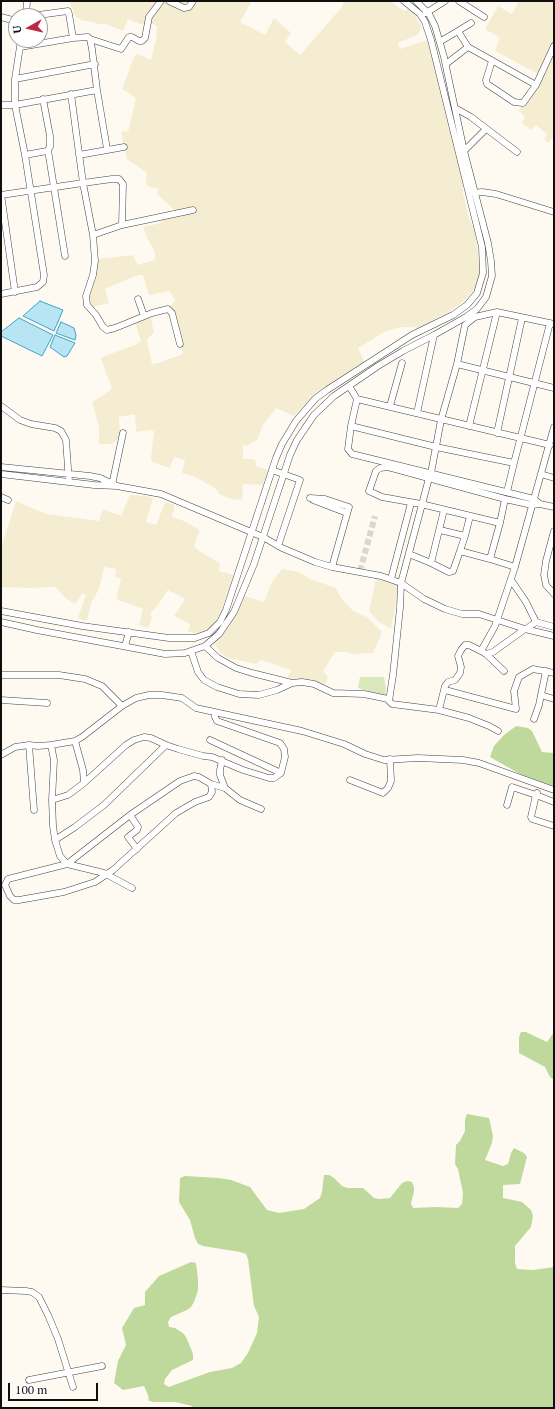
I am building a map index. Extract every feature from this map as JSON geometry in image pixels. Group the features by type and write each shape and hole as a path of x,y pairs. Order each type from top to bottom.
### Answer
{"street":[{"path":"48,40 83,37 121,49 129,37 139,41 142,41 145,38 149,17 161,1"},
{"path":"169,1 184,8 189,7 192,1"},
{"path":"1,622 108,641 165,654 179,654 205,646 219,634 234,612 254,564 257,535 278,472 314,415 334,396 403,350 434,336 466,317 484,301 492,276 488,243 472,193 429,33 420,14 404,1"},
{"path":"1,611 111,631 169,638 190,638 202,636 213,630 220,622 226,610 244,560 257,535 278,472 282,444 296,421 314,399 412,335 440,323 453,315 467,305 477,292 483,273 482,253 456,109 440,41 428,14 416,1"},
{"path":"426,13 445,1"},
{"path":"459,1 484,17"},
{"path":"48,14 68,11 73,38"},
{"path":"440,41 471,23"},
{"path":"458,31 468,47 536,85"},
{"path":"90,39 107,149"},
{"path":"492,61 486,80 487,82 514,102 524,103 536,85 554,46"},
{"path":"446,64 468,47"},
{"path":"1,294 37,287 41,284 43,279 25,155 14,105 15,79 20,48"},
{"path":"15,79 95,64"},
{"path":"1,105 14,105 97,90"},
{"path":"71,94 83,183 93,235 95,261 93,275 86,296 88,307 106,329 113,329 163,309 170,310 180,344"},
{"path":"43,99 50,136 50,147 48,150 65,256"},
{"path":"456,109 509,144 517,152"},
{"path":"464,151 486,129"},
{"path":"79,155 124,147"},
{"path":"25,155 48,150"},
{"path":"15,292 1,195 117,179 121,181 123,187 122,225"},
{"path":"472,193 496,194 554,212"},
{"path":"93,235 122,225 193,210"},
{"path":"138,299 144,316"},
{"path":"469,426 497,312"},
{"path":"498,731 468,718 439,710 392,704 389,702 388,698 394,668 401,583 430,475 441,420 457,364 465,325 475,317 497,312 552,324 507,492"},
{"path":"497,433 522,318"},
{"path":"417,413 434,336"},
{"path":"390,406 402,363"},
{"path":"457,364 554,388"},
{"path":"349,386 357,399 348,449 351,453 430,475 505,499 533,502"},
{"path":"357,399 550,445"},
{"path":"1,406 20,420 31,424 55,428 61,431 66,440 70,482"},
{"path":"351,426 436,447 514,463"},
{"path":"483,653 511,580 554,427"},
{"path":"114,485 123,433"},
{"path":"1,467 97,478 114,485"},
{"path":"500,523 421,504 382,497 369,492 376,471 380,468 388,467 507,492 533,502 554,507"},
{"path":"24,476 25,470"},
{"path":"278,472 300,480 278,546"},
{"path":"1,474 94,485 114,485 167,496 315,562 391,579 401,583 424,599 445,609 462,614 479,614 554,636"},
{"path":"541,474 554,478"},
{"path":"1,497 8,500"},
{"path":"332,566 349,507 325,499 310,498 347,513"},
{"path":"490,559 505,499"},
{"path":"391,579 411,503"},
{"path":"431,563 444,510"},
{"path":"409,554 451,572 455,567 466,536 470,516"},
{"path":"440,530 466,536"},
{"path":"554,531 544,575 546,585 554,594"},
{"path":"460,551 515,567"},
{"path":"395,566 407,561"},
{"path":"511,580 526,602 536,622 554,627"},
{"path":"38,629 40,619"},
{"path":"483,653 493,652 536,622"},
{"path":"108,641 111,631"},
{"path":"125,646 129,633"},
{"path":"439,710 444,690 448,682 456,680 458,677 461,667 458,656 465,645 471,645 504,671"},
{"path":"205,646 218,658 236,668 252,673 292,683 308,682 333,693 364,694 388,698"},
{"path":"191,651 196,668 201,677 210,684 227,690 240,694 259,695 292,683"},
{"path":"444,690 516,709 514,691 519,677 533,668 554,673"},
{"path":"534,719 539,705 546,671"},
{"path":"1,675 59,675 85,678 102,686 122,706"},
{"path":"1,755 15,747 28,745 51,745 75,741 122,706 136,698 149,695 162,695 182,698 196,708 215,713 302,731 344,744 370,756 384,760 424,758 463,760 479,763 539,786 554,790"},
{"path":"541,695 554,699"},
{"path":"1,700 47,703"},
{"path":"52,800 68,795 84,784 120,750 141,737 148,737 166,745 222,760 243,770 269,778 274,778 282,773 285,757 284,749 280,743 217,721 215,713"},
{"path":"210,740 282,773"},
{"path":"75,741 84,784"},
{"path":"28,745 34,810"},
{"path":"51,745 54,760 52,800 55,840 59,854 67,864 108,874 132,888"},
{"path":"55,840 75,828 104,805 166,745"},
{"path":"350,780 383,793 388,788 391,781 390,759"},
{"path":"222,760 220,775 226,788 240,800 261,809"},
{"path":"211,784 212,792 209,798 195,802 176,813 108,874 90,884 64,892 16,900 8,893 5,885 8,879 67,864 130,815 167,789 184,780 194,776 199,777 211,784 226,788"},
{"path":"539,786 531,817 532,819 554,826"},
{"path":"507,805 512,787 554,802"},
{"path":"130,815 138,827 137,830 128,837 137,849"},
{"path":"1,1290 26,1290 39,1297 48,1315 73,1387"},
{"path":"29,1380 102,1366"}],"shaded area":[{"path":"69,1 252,1 240,22 265,35 274,18 291,33 285,42 300,55 342,7 344,1 390,1 404,11 410,8 421,26 417,35 398,43 400,49 427,40 430,44 457,151 463,183 463,193 468,215 475,232 480,268 480,275 476,287 464,301 452,310 427,324 417,329 414,327 403,327 386,331 358,348 365,363 316,395 294,416 276,408 263,425 257,440 247,446 243,445 243,459 252,459 256,461 256,466 268,470 263,485 243,484 242,499 240,500 231,499 219,494 215,488 193,476 182,473 185,460 174,457 170,468 152,462 151,458 154,432 152,430 136,432 135,414 119,417 119,439 112,444 99,444 99,427 92,402 111,390 111,386 101,359 102,357 135,345 141,341 135,322 149,317 151,319 154,333 147,341 152,364 183,354 171,307 175,301 170,291 149,295 143,275 138,275 105,289 109,303 92,307 87,299 99,259 133,255 138,265 155,260 153,248 143,227 161,223 162,218 175,211 157,194 159,189 147,186 147,173 127,159 121,133 123,131 128,132 136,98 122,89 134,57 138,54 151,60 156,39 157,26 146,21 142,25 128,19 123,31 106,24 83,21 76,17"},
{"path":"519,1 554,1 554,137 548,143 544,139 547,134 536,125 531,130 522,123 525,117 518,110 527,101 542,76 495,51 500,38 485,29 498,6 512,14"},
{"path":"130,495 153,498 146,522 156,525 165,502 175,505 172,517 184,521 200,530 194,546 199,551 220,563 219,571 234,575 221,611 213,625 208,630 201,634 188,632 190,624 174,616 185,599 168,590 150,614 152,618 148,628 139,625 143,609 116,599 121,579 115,576 116,569 104,567 100,586 92,601 87,620 84,621 78,618 86,595 82,593 77,602 74,604 64,597 56,587 1,587 1,548 16,501 46,514 99,521 103,509 121,516"},
{"path":"282,569 299,572 308,578 336,588 341,598 353,611 367,617 382,632 373,653 353,654 335,652 323,671 328,678 323,687 309,680 288,678 291,670 261,660 256,664 229,658 221,653 214,643 230,625 242,595 264,602 272,582"},
{"path":"376,579 399,584 391,629 379,622 369,611"}],"green space":[{"path":"360,677 384,677 386,690 385,696 358,688"},
{"path":"516,726 528,728 532,731 542,752 554,753 554,787 520,774 490,757 494,746 504,735"},
{"path":"521,1032 526,1032 547,1042 554,1032 554,1080 550,1077 545,1067 519,1053 519,1037"},
{"path":"467,1114 489,1118 493,1136 492,1143 485,1160 503,1166 508,1164 514,1148 524,1153 527,1157 520,1184 503,1185 503,1198 522,1202 531,1210 533,1216 531,1227 515,1246 515,1263 517,1269 533,1270 554,1267 554,1408 191,1408 192,1406 175,1402 149,1401 144,1386 123,1390 114,1383 118,1361 126,1345 122,1328 134,1308 145,1305 145,1292 159,1276 191,1262 196,1263 198,1279 198,1290 194,1302 187,1310 171,1317 168,1322 169,1327 175,1328 184,1334 193,1354 193,1360 172,1370 165,1379 164,1384 169,1387 210,1372 232,1368 241,1363 248,1353 257,1333 259,1317 254,1306 248,1259 246,1254 198,1244 190,1220 179,1202 180,1178 185,1176 231,1180 250,1187 267,1210 279,1213 304,1209 320,1198 324,1175 329,1175 342,1186 347,1188 363,1188 374,1198 379,1199 390,1198 402,1183 407,1181 412,1182 414,1192 411,1203 413,1208 458,1208 462,1204 463,1193 458,1169 455,1164 456,1145 460,1141 465,1131 465,1120"}],"water":[{"path":"40,301 63,310 54,331 23,316"},
{"path":"19,318 53,335 42,356 1,336 1,332"},
{"path":"61,322 74,328 76,335 75,340 56,333"},
{"path":"55,335 75,343 67,356 64,357 50,347"}],"tunnel":[{"path":"360,571 375,516"}]}
